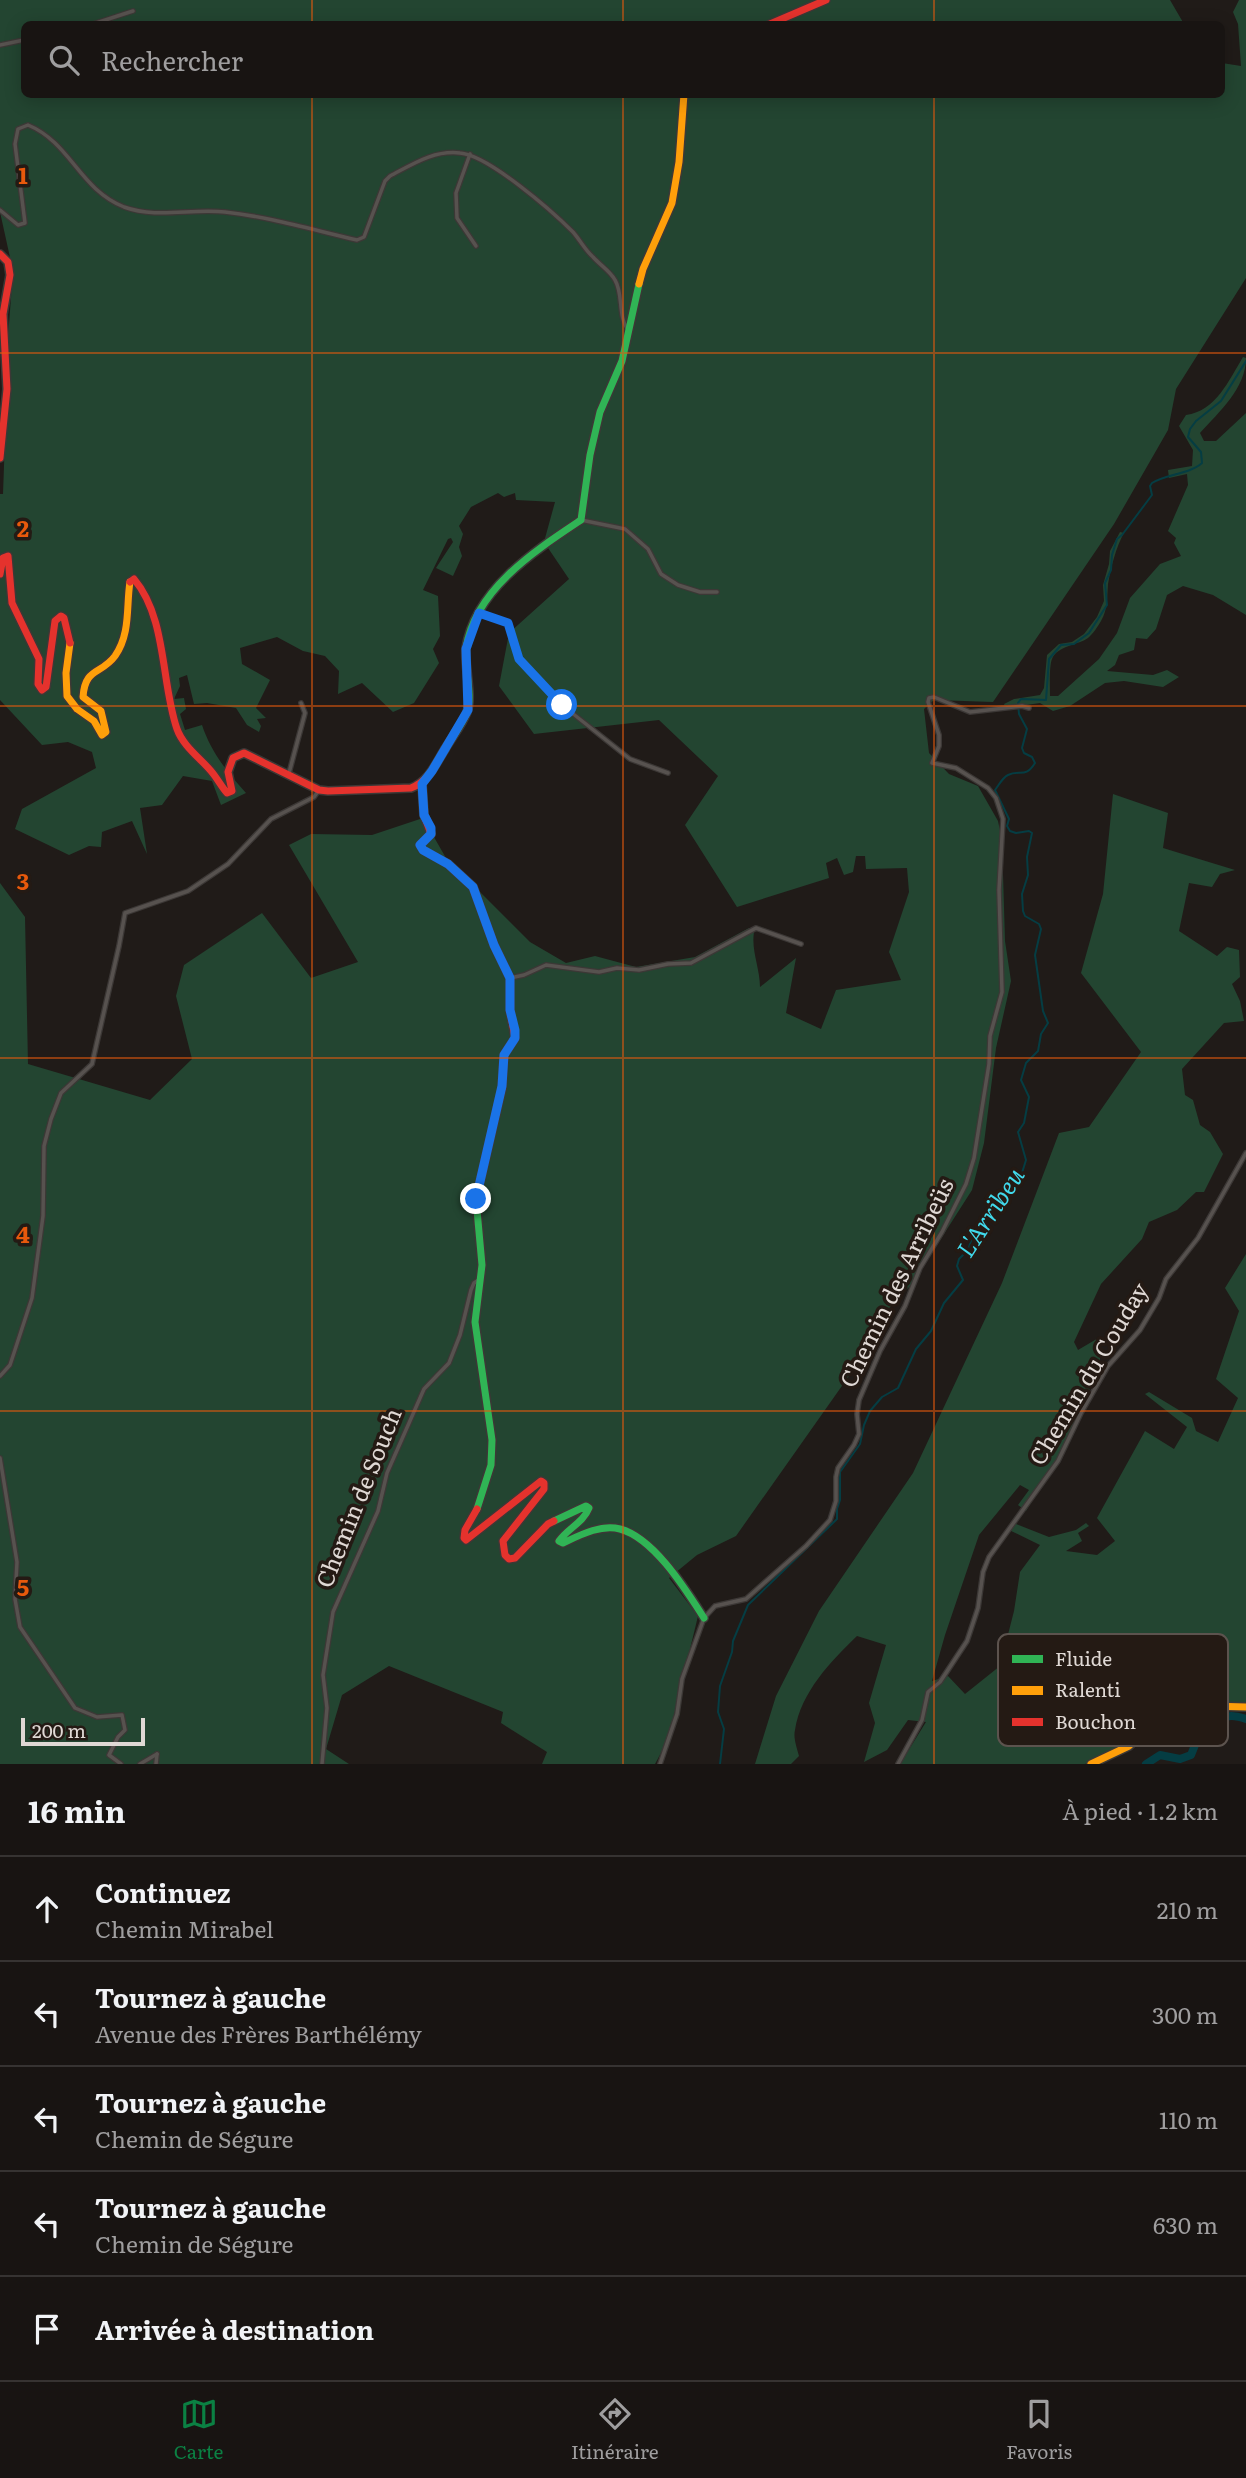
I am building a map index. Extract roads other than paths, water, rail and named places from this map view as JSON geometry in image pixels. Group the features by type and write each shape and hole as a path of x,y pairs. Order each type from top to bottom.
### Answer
{"street":[{"path":"776,21 826,0"},
{"path":"101,21 132,10"},
{"path":"0,45 21,41"},
{"path":"581,520 590,455 600,412 622,361 643,269 672,203 679,162 684,98"},
{"path":"0,210 18,225 25,223 15,144 18,129 28,125 37,128 67,154 96,191 122,206 152,214 204,210 228,212 357,240 364,237 385,181 390,176 434,155 470,154 490,163 571,231 590,255 612,276 618,284 624,322 629,331"},
{"path":"470,154 456,193 457,218 476,246"},
{"path":"0,254 8,262 10,275 3,322 7,389 0,458"},
{"path":"0,574 3,558 8,556 12,603 39,659 38,684 42,690 47,687 55,621 61,616 64,618 70,653 66,673 67,696 77,709 94,721 102,735 107,732 103,716 101,711 83,697 84,683 114,657 129,615 129,582 134,579 140,583 149,605 181,738 227,793 232,791 229,766 233,758 244,753 319,790 411,788 422,784 468,710 466,649 479,613 489,596 528,555 581,520 625,529 648,549 661,574 678,585 700,592 717,593"},
{"path":"479,613 508,623 519,659 562,705 630,759 668,773"},
{"name":"Chemin des Arribeüs","path":"704,1618 715,1606 739,1602 753,1594 806,1546 830,1520 836,1502 838,1468 859,1434 859,1400 880,1351 905,1306 920,1268 966,1185 974,1158 989,1064 990,1036 1002,992 999,890 1003,819 996,799 988,788 956,768 932,763 939,746 939,735 928,702 929,698 934,696 970,712 1022,706 1029,708"},
{"path":"289,773 305,713 300,704"},
{"path":"422,784 424,815 431,834 420,845 423,850 455,870 473,887 494,945 510,978 546,965 599,972 617,968 639,970 691,963 757,928 801,944"},
{"path":"0,1376 10,1365 32,1298 43,1216 44,1146 51,1119 61,1093 92,1064 125,913 188,891 228,864 271,820 314,797 319,790"},
{"name":"Chemin de Souch","path":"322,1764 327,1708 323,1675 333,1612 378,1511 387,1473 397,1449 424,1390 449,1363 460,1335 471,1290 474,1283 480,1279 482,1265 476,1199 502,1086 504,1055 515,1038 510,1010 510,978"},
{"name":"Chemin du Couday","path":"898,1764 922,1720 928,1692 940,1682 967,1641 978,1608 983,1572 989,1557 1058,1461 1108,1366 1140,1330 1159,1298 1166,1279 1198,1238 1246,1153"},
{"path":"480,1279 475,1322 492,1440 491,1465 478,1507 465,1530 464,1538 466,1540 471,1537 541,1481 544,1483 544,1489 503,1541 505,1555 509,1559 515,1558 548,1524 586,1506 589,1508 586,1517 565,1531 559,1541 563,1543 607,1528 623,1529 668,1567 684,1586 704,1618 682,1679 677,1714 660,1764"},
{"path":"0,1458 17,1562 15,1599 20,1627 75,1708 97,1717 122,1715 125,1730 108,1755 121,1764"},
{"path":"1228,1706 1246,1707"},
{"path":"1091,1764 1118,1754 1127,1746"},
{"path":"140,1764 157,1754 156,1764"}],"waterway":[{"name":"L'Arribeu","path":"720,1764 724,1729 718,1712 720,1686 733,1641 748,1605 837,1519 840,1472 860,1444 870,1411 882,1397 898,1388 916,1349 931,1331 944,1303 963,1280 957,1266 959,1259 968,1250 975,1229 1021,1176 1026,1160 1018,1132 1024,1123 1029,1097 1021,1080 1026,1063 1038,1051 1041,1034 1048,1023 1043,1011 1035,955 1041,929 1039,924 1025,916 1023,911 1022,894 1028,875 1027,857 1032,833 1010,831 1007,826 1009,819 995,790 1006,776 1028,771 1035,763 1022,748 1027,729 1019,714 1018,703 1021,699 1046,700 1049,659 1061,645 1074,644 1089,633 1107,605 1105,583 1111,570 1117,539 1152,495 1152,483 1202,463 1201,452 1188,437 1190,429 1221,401 1246,361"},
{"path":"1228,1717 1246,1719"},
{"path":"1146,1764 1160,1755 1180,1759 1191,1755 1195,1746"}]}
